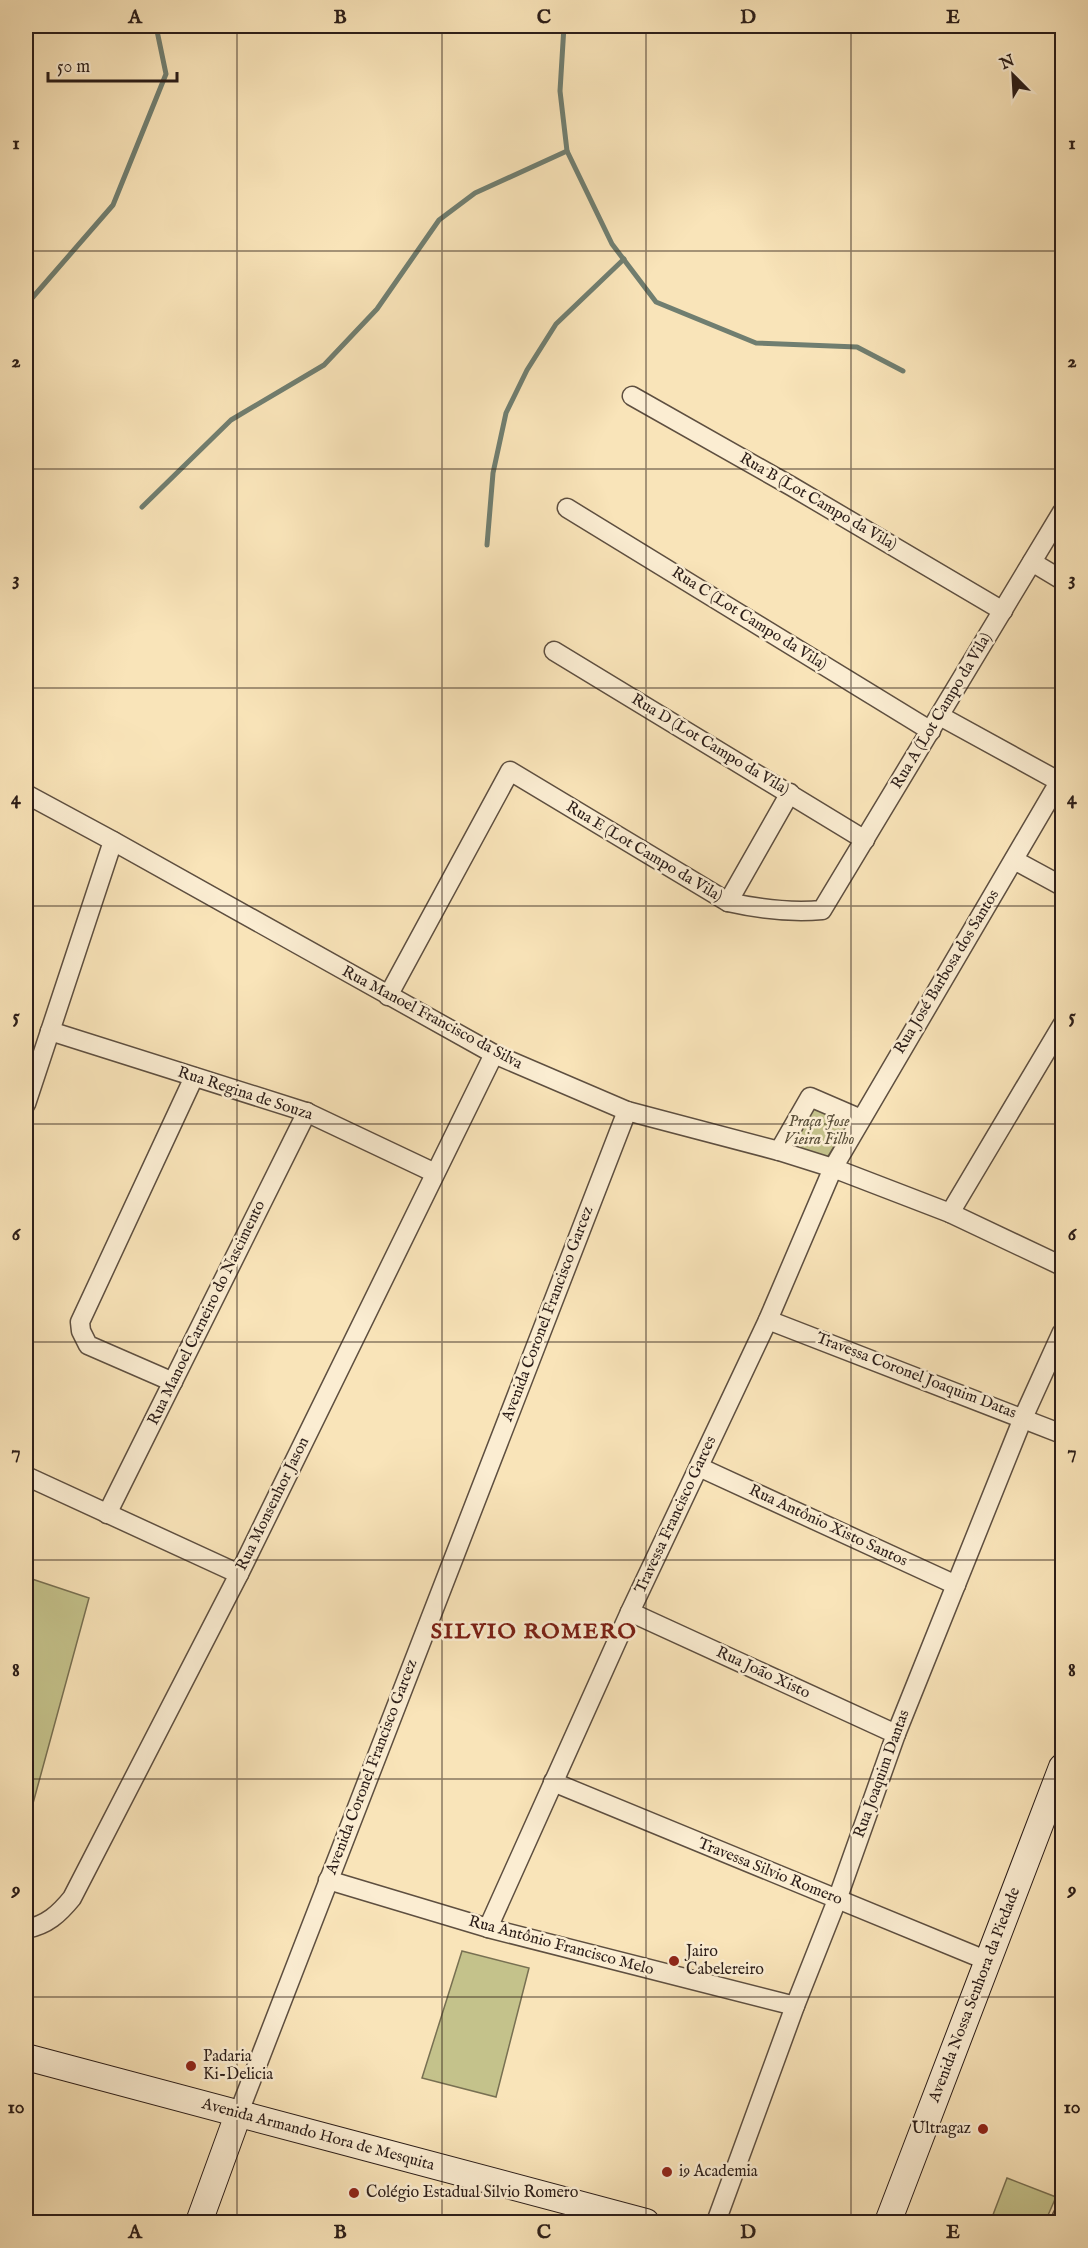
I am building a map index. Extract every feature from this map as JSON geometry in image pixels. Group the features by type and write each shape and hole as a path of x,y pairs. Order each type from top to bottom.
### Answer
{"main road":[{"name":"Avenida Nossa Senhora da Piedade","path":"888,2223 1062,1767"},
{"name":"Avenida Armando Hora de Mesquita","path":"26,2057 239,2112 419,2163 646,2223"},
{"name":"Avenida Coronel Francisco Garcez","path":"199,2223 239,2112"}],"street":[{"name":"Rua B (Lot Campo da Vila)","path":"632,396 791,486 1003,611"},
{"name":"Rua C (Lot Campo da Vila)","path":"567,507 935,724 1062,781"},
{"name":"Rua A (Lot Campo da Vila)","path":"822,910 1062,512"},
{"path":"1032,562 1062,580"},
{"name":"Rua D (Lot Campo da Vila)","path":"554,651 865,840"},
{"name":"Rua E (Lot Campo da Vila)","path":"388,996 510,771 728,902 763,910 801,912 822,910"},
{"name":"Rua José Barbosa dos Santos","path":"833,1168 1062,781"},
{"path":"728,902 790,793"},
{"name":"Rua Manoel Francisco da Silva","path":"26,794 494,1054 627,1111 779,1151 833,1168 950,1213 1062,1266"},
{"path":"26,1104 112,841"},
{"path":"1014,860 1062,886"},
{"path":"950,1213 1062,1025"},
{"name":"Rua Regina de Souza","path":"50,1031 308,1112 435,1173"},
{"name":"Rua Monsenhor Jason","path":"26,1929 56,1917 72,1898 239,1574 494,1054"},
{"path":"173,1382 88,1345 81,1331 80,1322 194,1077"},
{"path":"779,1151 810,1097 861,1119"},
{"name":"Avenida Coronel Francisco Garcez","path":"239,2112 627,1111"},
{"name":"Rua Manoel Carneiro do Nascimento","path":"108,1514 308,1112"},
{"name":"Travessa Francisco Garces","path":"488,1928 630,1612 768,1320 833,1168"},
{"name":"Travessa Coronel Joaquim Datas","path":"768,1320 1062,1434"},
{"name":"Rua Joaquim Dantas","path":"716,2223 795,2006 837,1900 896,1734 1023,1418 1062,1332"},
{"name":"Rua Antônio Xisto Santos","path":"699,1467 956,1585"},
{"path":"26,1476 239,1574"},
{"name":"Rua João Xisto","path":"630,1612 896,1734"},
{"name":"Travessa Silvio Romero","path":"553,1782 988,1961"},
{"name":"Rua Antônio Francisco Melo","path":"328,1880 488,1928 795,2006"},
{"path":"1060,2223 1062,2217"}],"green space":[{"name":"Praça Jose Vieira Filho","path":"812,1103 851,1119 827,1158 787,1144"},
{"path":"26,1577 89,1598 26,1829"},
{"path":"462,1951 529,1968 496,2097 422,2078"},
{"path":"1007,2178 1056,2197 1045,2222 991,2220"}],"waterway":[{"path":"26,305 113,205 166,74 156,26"},
{"path":"564,26 560,91 567,151 612,244 656,302 756,343 857,347 903,371"},
{"path":"142,507 231,420 324,365 377,309 439,220 475,193 567,151"},
{"path":"487,545 493,473 506,413 527,370 556,324 624,259"}],"place":[{"name":"Jairo Cabelereiro","path":"674,1961"},
{"name":"Padaria Ki-Delicia","path":"191,2066"},
{"name":"Ultragaz","path":"983,2129"},
{"name":"i9 Academia","path":"667,2172"},
{"name":"Colégio Estadual Silvio Romero","path":"354,2193"}],"district":[{"name":"SILVIO ROMERO","path":"534,1632"}]}
